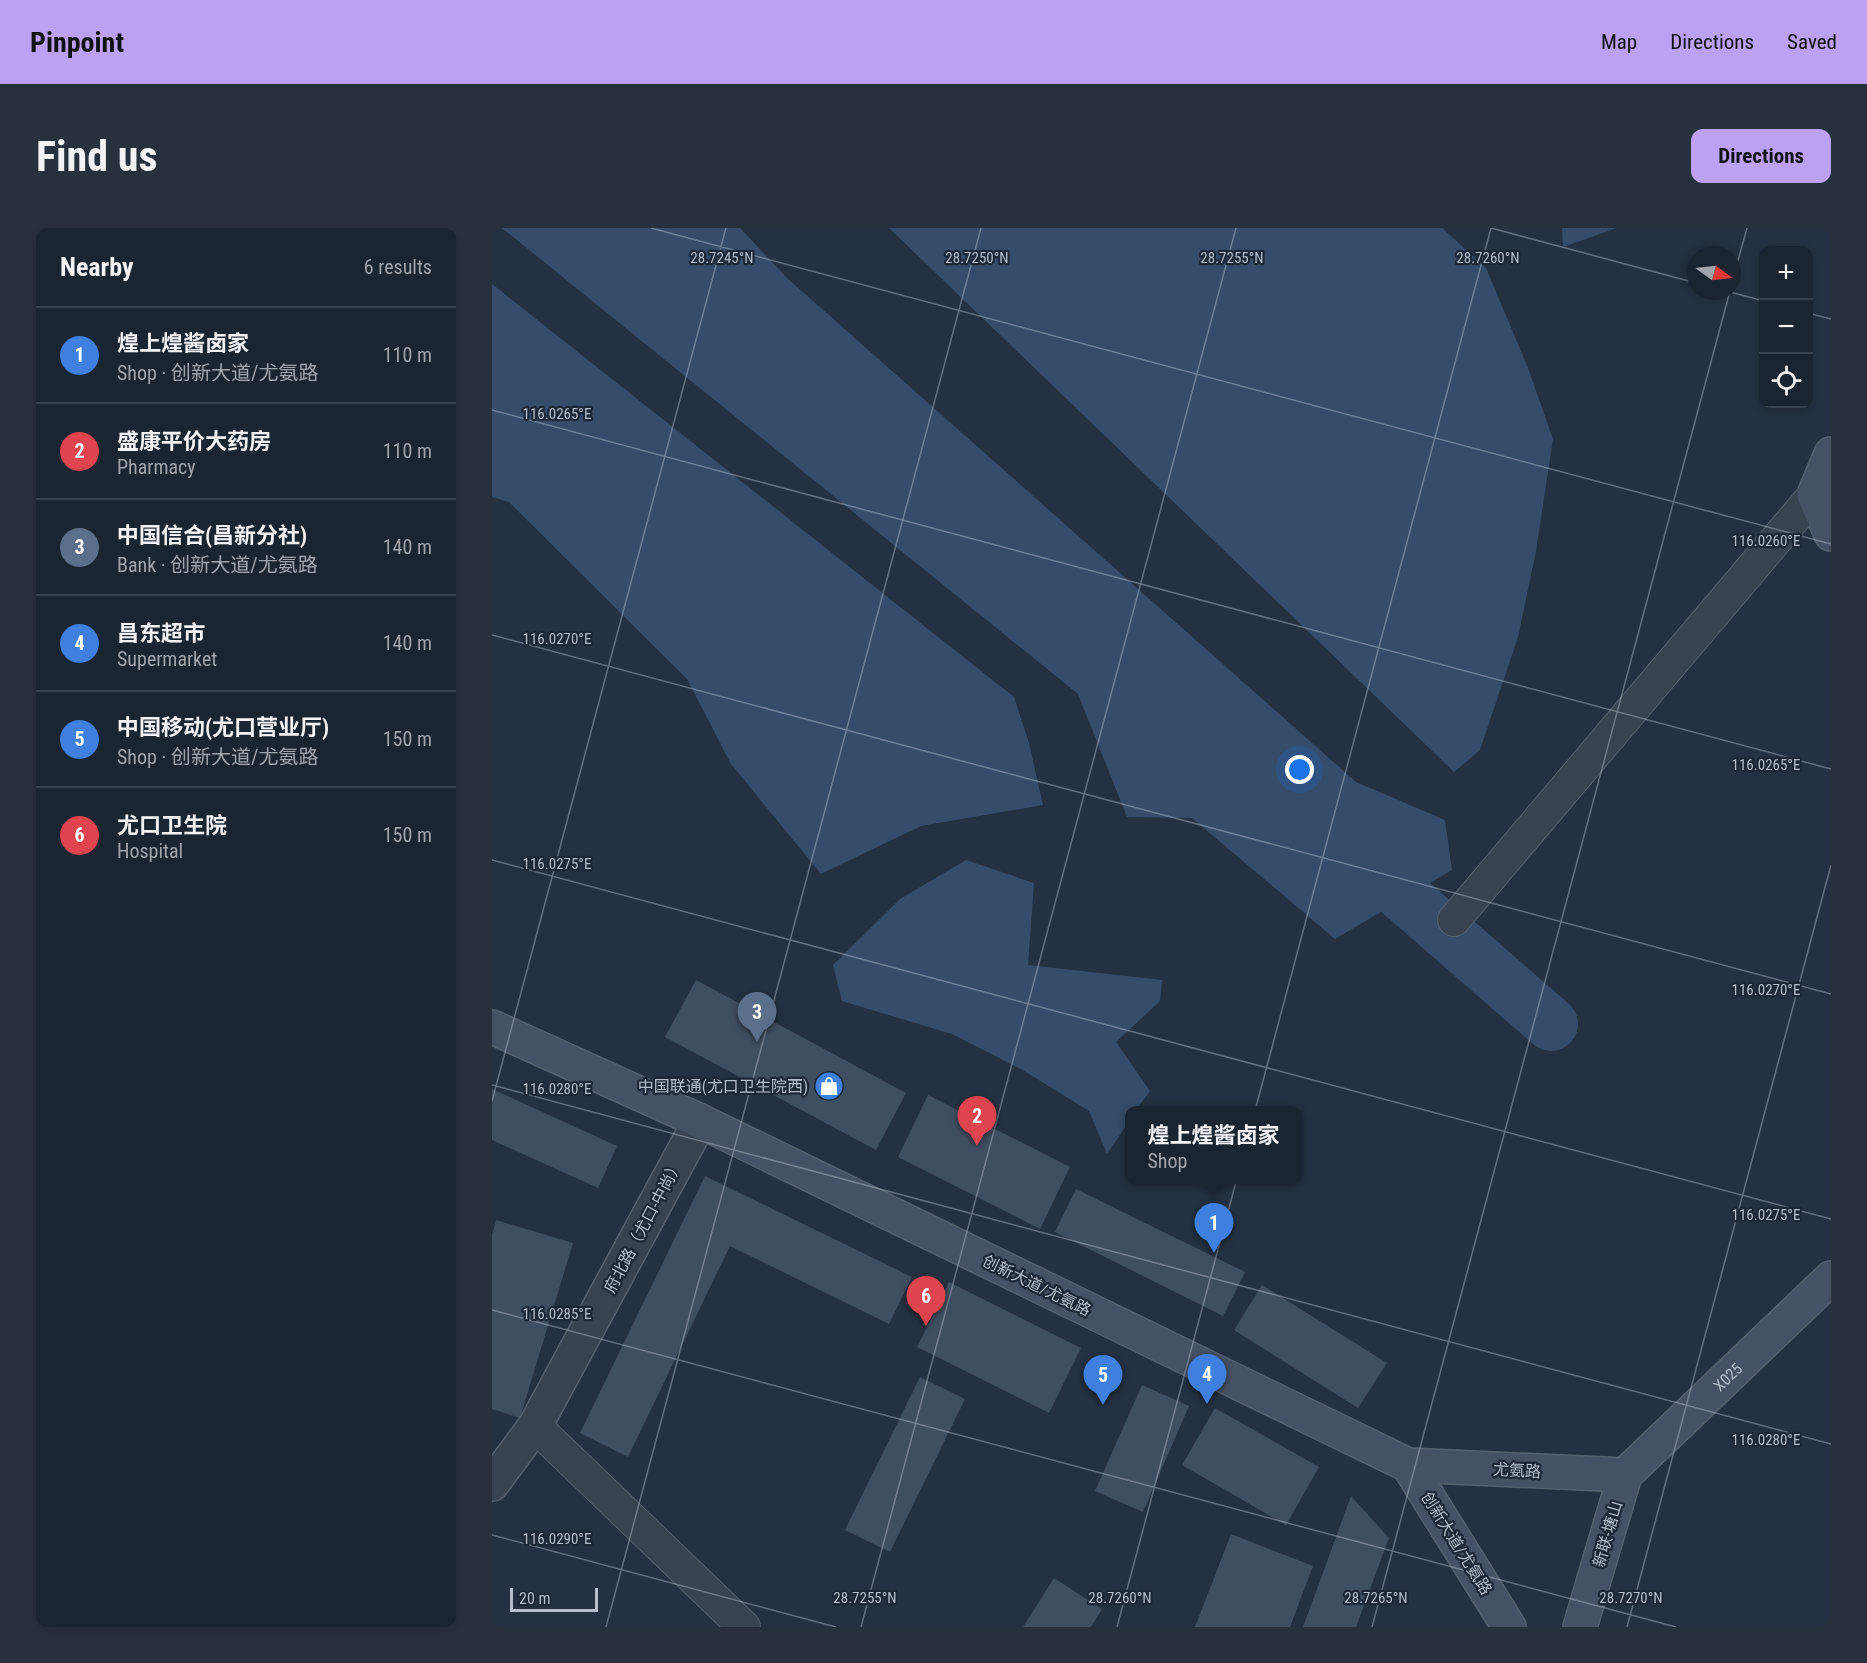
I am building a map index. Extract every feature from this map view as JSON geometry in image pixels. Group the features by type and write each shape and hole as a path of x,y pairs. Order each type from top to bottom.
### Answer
{"main road":[{"path":"1831,454 1814,495 1831,534"},
{"name":"创新大道/尤氨路","path":"492,1028 700,1121 1408,1465 1509,1627"},
{"name":"X025","path":"1625,1475 1831,1278"},
{"name":"尤氨路","path":"1408,1465 1625,1475"},
{"name":"新联-塘山","path":"1580,1627 1625,1475"}],"street":[{"path":"1454,920 1814,495"},
{"name":"府北路（尤口-中尚）","path":"492,1484 535,1426 700,1121"},
{"path":"535,1426 744,1627"}],"water":[{"path":"502,228 740,228 787,278 1356,782 1445,820 1452,870 1335,939 1192,818 1127,817 1078,694"},
{"path":"889,228 1442,228 1486,268 1528,368 1553,439 1536,551 1518,637 1480,750 1454,772"},
{"path":"1562,228 1617,228 1563,247"},
{"path":"492,284 1014,697 1029,743 1043,805 921,826 821,874 731,764 687,679 509,502 492,497"},
{"path":"966,860 1034,883 1028,965 1162,980 1160,1001 1116,1042 1150,1091 1139,1106 1125,1106 1125,1127 1107,1154 1089,1111 1021,1069 952,1034 842,1001 833,965 900,899"}],"building":[{"path":"696,980 906,1093 876,1150 665,1037"},
{"path":"492,1089 617,1146 598,1188 492,1140"},
{"path":"928,1095 1070,1167 1040,1229 898,1157"},
{"path":"705,1176 912,1277 889,1324 730,1246 628,1457 580,1433"},
{"path":"1076,1189 1245,1272 1223,1316 1055,1232"},
{"path":"496,1220 573,1243 520,1418 492,1409 492,1235"},
{"path":"949,1282 1081,1348 1049,1413 917,1347"},
{"path":"1262,1285 1387,1363 1358,1408 1234,1330"},
{"path":"920,1377 965,1399 890,1552 845,1530"},
{"path":"1142,1385 1189,1406 1143,1512 1095,1491"},
{"path":"1215,1408 1319,1467 1286,1525 1182,1465"},
{"path":"1351,1496 1389,1538 1356,1627 1303,1627"},
{"path":"1231,1534 1313,1566 1290,1627 1195,1627"},
{"path":"1054,1578 1102,1609 1091,1627 1023,1627"}],"waterway":[{"path":"1349,848 1551,1024"}],"place":[{"name":"中国信合(昌新分社)","path":"757,1042"},
{"name":"中国联通(尤口卫生院西)","path":"829,1086"},
{"name":"盛康平价大药房","path":"977,1146"},
{"name":"煌上煌酱卤家","path":"1214,1253"},
{"name":"尤口卫生院","path":"926,1326"},
{"name":"昌东超市","path":"1207,1404"},
{"name":"中国移动(尤口营业厅)","path":"1103,1405"}]}
